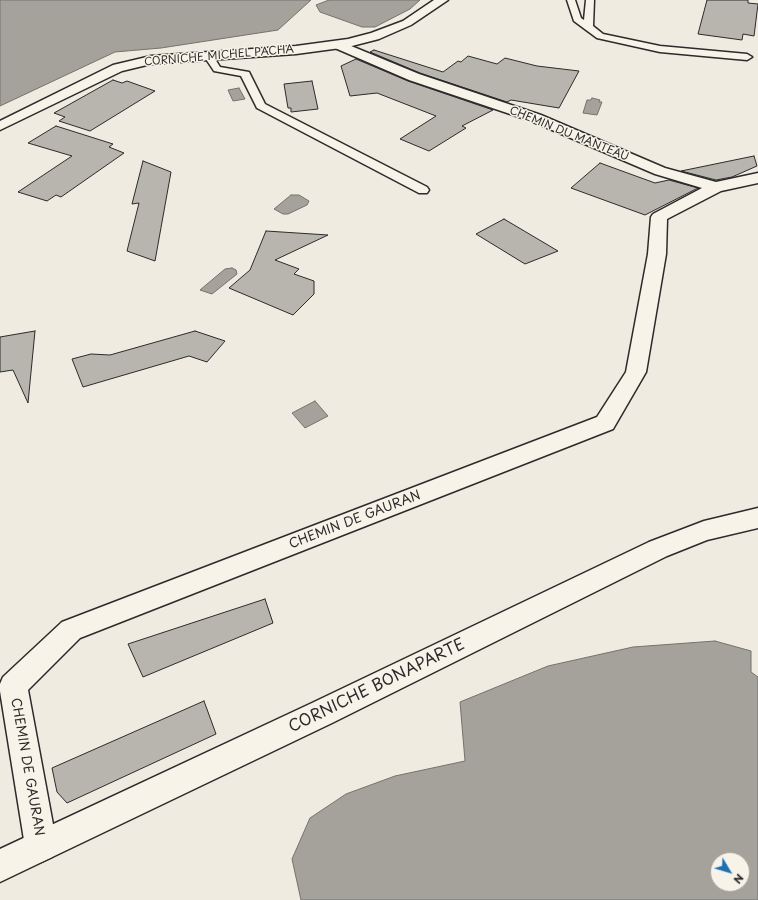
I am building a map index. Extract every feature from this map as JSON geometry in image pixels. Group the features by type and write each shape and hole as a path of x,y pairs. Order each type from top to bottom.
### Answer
{"street":[{"name":"CORNICHE MICHEL PACHA","path":"0,126 118,68 151,60 339,45 385,33 422,14 442,0"},
{"name":"CHEMIN DU MANTEAU","path":"339,45 414,78 536,118 660,171 716,187 758,178"},
{"name":"CHEMIN DE GAURAN","path":"41,846 13,686 71,630 605,423 636,372 657,254 659,217 716,187"},
{"name":"CORNICHE BONAPARTE","path":"0,866 322,713 658,549 704,531 758,518"}],"lane":[{"path":"571,0 577,19 600,36 660,50 747,57"},
{"path":"588,27 590,0"},
{"path":"209,56 217,69 245,74 261,106 423,190"}],"shaded area":[{"path":"0,0 311,0 278,30 161,48 115,52 0,106"},
{"path":"329,0 420,0 410,9 375,27 362,27 320,12 316,5"},
{"path":"239,88 245,99 233,101 228,90"},
{"path":"592,98 602,102 597,115 583,113 587,100 591,100"},
{"path":"291,195 299,195 309,201 307,205 288,214 283,214 274,209"},
{"path":"232,268 236,270 237,274 212,294 200,290 225,269"},
{"path":"315,401 328,416 305,428 292,413"},
{"path":"715,641 751,651 751,672 758,677 758,900 301,900 292,859 310,818 346,794 395,776 465,761 460,702 548,666 633,647"}],"building":[{"path":"707,0 748,0 748,3 758,4 754,36 743,34 742,40 698,34"},
{"path":"374,50 443,72 458,61 461,62 468,56 497,64 505,58 537,66 579,71 559,108 511,100 507,102 420,73 370,52"},
{"path":"356,59 408,81 493,110 462,126 466,128 429,151 400,139 436,116 377,93 350,96 341,66"},
{"path":"113,80 122,83 127,81 155,91 90,131 59,121 65,117 54,113"},
{"path":"312,81 318,109 291,112 291,108 288,108 284,84"},
{"path":"56,126 113,144 109,147 124,153 61,197 56,195 47,201 18,192 72,156 28,143"},
{"path":"754,156 757,166 732,177 716,180 681,171"},
{"path":"143,161 171,172 155,261 127,251 139,203 132,204"},
{"path":"600,163 655,183 669,180 698,188 645,215 571,188"},
{"path":"504,219 558,251 525,264 476,234"},
{"path":"266,231 328,235 275,260 299,269 294,274 314,281 314,294 293,315 229,288 250,270"},
{"path":"35,331 28,403 13,370 0,372 0,337"},
{"path":"195,331 225,341 207,362 189,356 83,387 72,359 91,354 110,355"},
{"path":"265,599 273,623 143,677 128,644"},
{"path":"204,701 216,734 67,803 57,792 52,768"}]}
